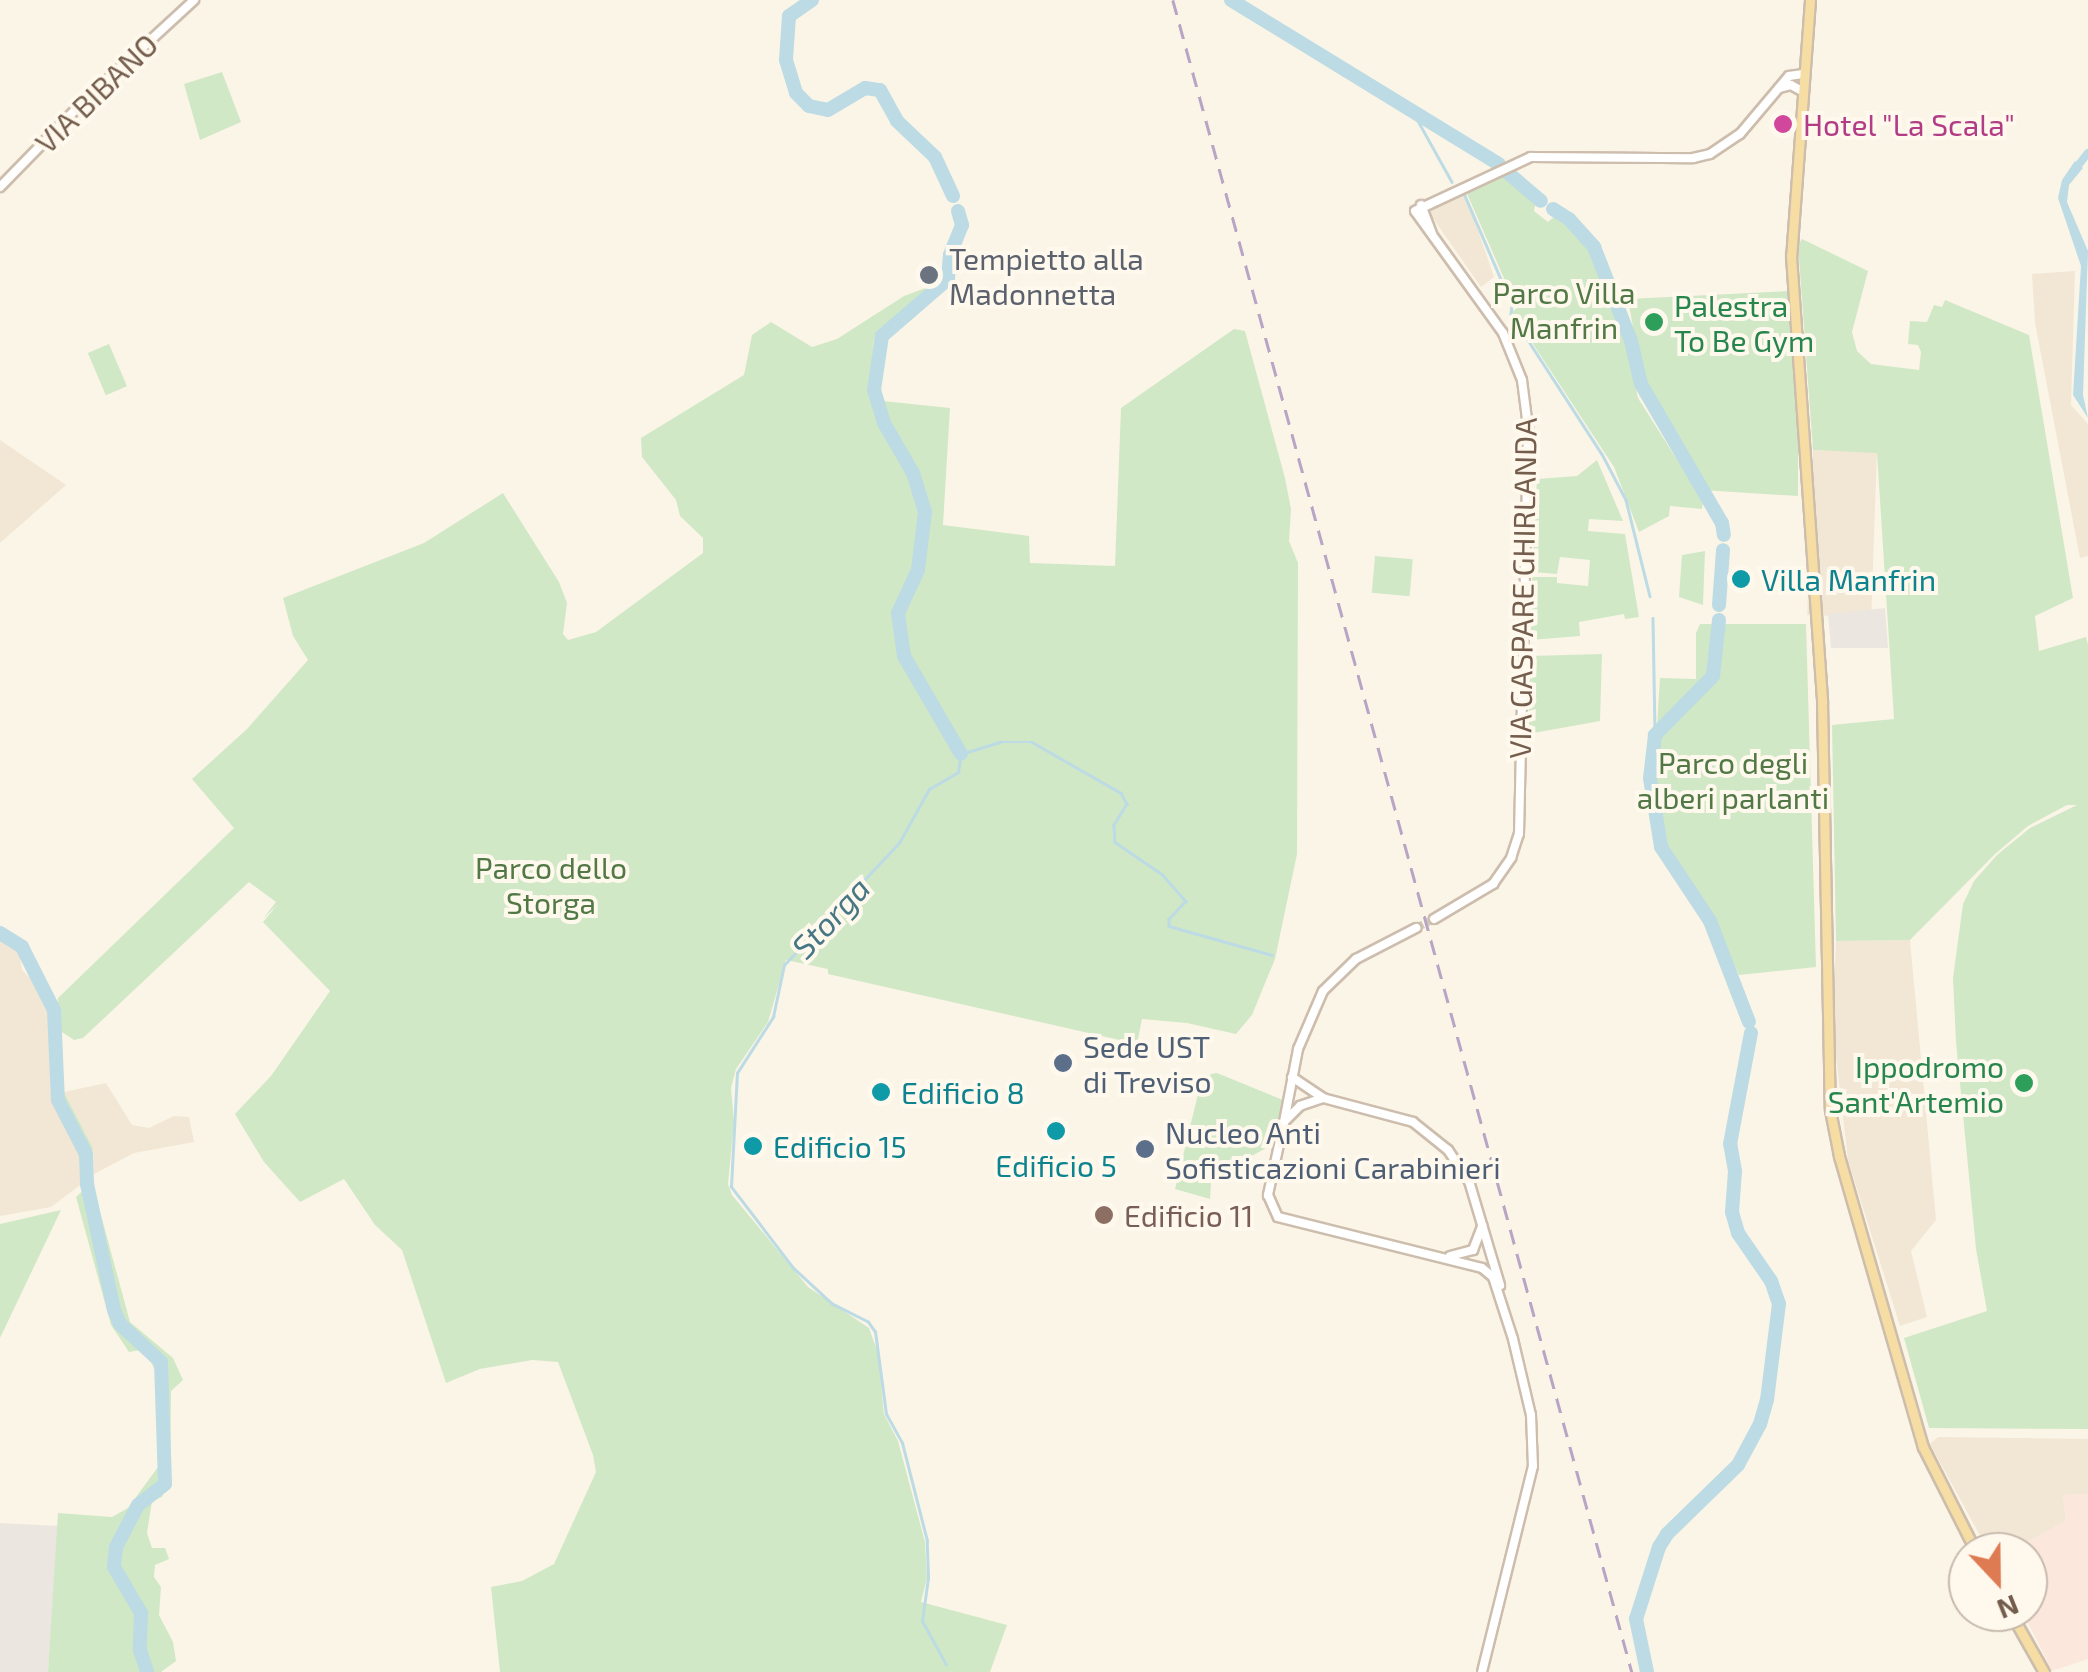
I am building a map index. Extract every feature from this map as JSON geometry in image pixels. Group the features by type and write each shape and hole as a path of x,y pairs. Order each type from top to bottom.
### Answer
{"main road":[{"path":"1810,0 1790,256 1822,702 1830,1110 1839,1156 1923,1447 1966,1532"},
{"path":"2021,1632 2044,1672"}],"street":[{"name":"VIA BIBANO","path":"0,187 80,105 194,0"},
{"path":"1779,88 1789,76 1803,74"},
{"path":"1779,88 1791,85 1802,91"},
{"name":"VIA GASPARE GHIRLANDA","path":"1434,919 1478,896 1507,865 1520,825 1528,414 1522,380 1503,333 1436,242 1418,208 1531,158 1693,158 1710,154 1740,134 1779,88"},
{"path":"1416,928 1356,959 1329,982 1309,1017 1292,1077 1268,1195 1278,1217 1482,1268 1493,1277 1504,1304"},
{"path":"1292,1077 1323,1098 1390,1113 1432,1135 1463,1168 1479,1209 1531,1416 1533,1466 1482,1672"},
{"path":"1284,1122 1300,1106 1323,1098"},
{"path":"1436,1254 1461,1256 1473,1250 1481,1237 1479,1209"}],"shaded area":[{"path":"1460,191 1469,204 1494,277 1481,287 1430,214 1434,204"},
{"path":"2075,271 2071,405 2088,424 2088,556 2080,558 2035,323 2032,274"},
{"path":"0,440 66,485 0,543"},
{"path":"1813,450 1877,452 1871,617 1807,615"},
{"path":"1885,608 1888,648 1831,648 1828,614"},
{"path":"0,939 19,951 22,970 40,988 48,1011 51,1097 80,1151 83,1183 51,1207 0,1216"},
{"path":"1910,940 1936,1220 1911,1251 1927,1317 1900,1326 1848,1160 1834,1040 1835,967 1836,941"},
{"path":"106,1083 132,1125 149,1128 174,1116 189,1117 194,1142 134,1153 94,1174 93,1148 64,1092"},
{"path":"1938,1437 2088,1439 2088,1494 2063,1495 2066,1521 2046,1532 1978,1532 1930,1444"},
{"path":"2088,1494 2088,1659 2052,1671 2033,1632 2048,1632 2046,1532 2066,1521 2063,1495"},
{"path":"0,1523 58,1526 48,1672 0,1672"}],"green space":[{"path":"222,72 241,122 200,140 184,84"},
{"name":"Parco Villa Manfrin","path":"1500,172 1536,202 1534,211 1548,222 1556,215 1585,240 1624,333 1638,398 1703,501 1702,509 1670,506 1669,516 1639,532 1614,467 1512,312 1517,308 1465,189"},
{"path":"1802,239 1868,271 1852,332 1857,351 1871,364 1919,370 1921,352 1918,345 1908,344 1910,321 1927,322 1934,305 1942,307 1945,300 2029,335 2073,598 2035,616 2039,651 2086,637 2088,645 2088,1429 1929,1428 1904,1338 1987,1311 1976,1249 1956,1042 1953,978 1963,904 1974,881 1997,855 2030,828 2077,805 2067,805 2028,826 1995,854 1910,940 1836,941 1832,725 1894,719 1877,453 1813,450 1798,245"},
{"name":"Parco dello Storga","path":"936,284 885,325 874,340 870,382 875,414 878,420 886,416 883,401 950,408 943,525 1029,536 1030,563 1115,566 1121,408 1234,329 1245,331 1285,478 1291,509 1289,541 1298,563 1297,854 1275,959 1252,1015 1236,1034 1187,1023 1142,1019 1137,1044 828,974 828,969 786,960 768,1022 736,1069 731,1088 734,1122 728,1184 732,1195 808,1287 869,1328 878,1353 884,1414 898,1441 925,1542 927,1578 921,1602 1007,1625 990,1672 500,1672 491,1587 522,1581 554,1564 596,1472 593,1455 558,1362 532,1360 480,1369 446,1383 402,1250 375,1225 344,1179 300,1202 264,1162 235,1114 271,1076 330,991 263,922 278,904 263,919 276,902 249,882 83,1038 74,1040 56,1028 58,998 234,828 192,779 247,729 308,660 293,636 283,598 424,543 503,493 559,582 567,603 563,634 568,640 596,632 703,553 703,538 680,516 676,500 642,457 641,438 744,375 752,335 771,322 812,347 837,339 904,296"},
{"path":"1789,291 1798,409 1798,496 1702,490 1640,367 1628,299"},
{"path":"109,344 127,386 106,395 88,353"},
{"path":"1597,460 1623,521 1589,519 1588,531 1625,534 1639,617 1625,619 1624,614 1579,622 1580,636 1530,640 1532,577 1557,577 1557,583 1588,586 1590,560 1560,557 1557,574 1532,572 1537,479 1577,476"},
{"path":"1705,551 1703,605 1679,597 1682,555"},
{"path":"1375,556 1413,559 1410,596 1372,593"},
{"name":"Parco degli alberi parlanti","path":"1700,624 1806,624 1816,967 1739,975 1709,915 1661,840 1654,774 1660,678 1696,679 1696,633"},
{"path":"1602,654 1600,721 1528,734 1530,656"},
{"path":"1211,1074 1283,1100 1275,1143 1248,1158 1234,1163 1231,1159 1223,1165 1211,1183 1210,1199 1175,1189 1198,1094"},
{"path":"51,1092 64,1092 93,1148 88,1181 83,1183 80,1151 57,1112"},
{"path":"92,1182 130,1322 173,1358 183,1380 171,1391 170,1476 162,1497 152,1501 147,1533 152,1548 165,1548 169,1559 155,1565 154,1577 161,1587 159,1615 173,1642 176,1661 161,1672 48,1672 58,1513 112,1517 128,1508 158,1467 156,1373 148,1355 141,1350 129,1352 111,1325 76,1197"},
{"path":"61,1210 0,1338 0,1224"}],"water":[{"path":"2075,161 2083,168 2069,185 2067,202 2088,251 2083,395 2088,418 2073,395 2081,266 2058,198 2062,180"}],"waterway":[{"path":"812,0 789,16 786,60 796,93 809,106 828,110 865,88 880,90 897,121 935,157 953,196"},
{"path":"1231,0 1499,164"},
{"path":"1412,110 1452,182"},
{"path":"2073,172 2088,153"},
{"path":"1508,173 1541,201"},
{"path":"1463,191 1512,305 1511,314 1602,454 1626,500 1650,596"},
{"path":"1553,209 1569,219 1594,247 1631,341 1641,384 1722,523 1724,535"},
{"path":"958,211 962,225 950,255 948,279 882,336 874,390 884,423 913,473 925,512 918,570 898,613 904,656 961,754"},
{"path":"1719,605 1723,550"},
{"path":"1653,618 1655,735"},
{"path":"1719,620 1713,676 1655,735 1650,778 1661,847 1710,921 1749,1022"},
{"name":"Storga","path":"946,1665 922,1621 928,1578 927,1541 902,1443 886,1414 875,1332 868,1322 832,1304 793,1268 731,1187 737,1073 773,1017 784,965 899,843 929,789 958,772 961,754 1000,742 1032,742 1121,793 1127,804 1114,825 1115,842 1163,875 1186,901 1169,919 1169,926 1272,955"},
{"path":"0,933 22,947 54,1010 58,1100 86,1154 87,1184 114,1310 120,1324 161,1362 165,1484 138,1505 116,1547 114,1567 141,1613 140,1650 147,1672"},
{"path":"1647,1672 1636,1619 1659,1547 1667,1534 1738,1465 1760,1424 1767,1400 1779,1304 1771,1281 1738,1233 1732,1212 1735,1171 1730,1144 1751,1033"}],"tunnel":[{"path":"1416,928 1434,919"}],"railway":[{"path":"1173,0 1632,1672"}],"place":[{"name":"Hotel \"La Scala\"","path":"1783,124"},
{"name":"Tempietto alla Madonnetta","path":"929,275"},
{"name":"Palestra To Be Gym","path":"1654,322"},
{"name":"Villa Manfrin","path":"1741,579"},
{"name":"Sede UST di Treviso","path":"1063,1063"},
{"name":"Ippodromo Sant'Artemio","path":"2024,1083"},
{"name":"Edificio 8","path":"881,1092"},
{"name":"Edificio 5","path":"1056,1131"},
{"name":"Edificio 15","path":"753,1146"},
{"name":"Nucleo Anti Sofisticazioni Carabinieri","path":"1145,1149"},
{"name":"Edificio 11","path":"1104,1215"}]}
